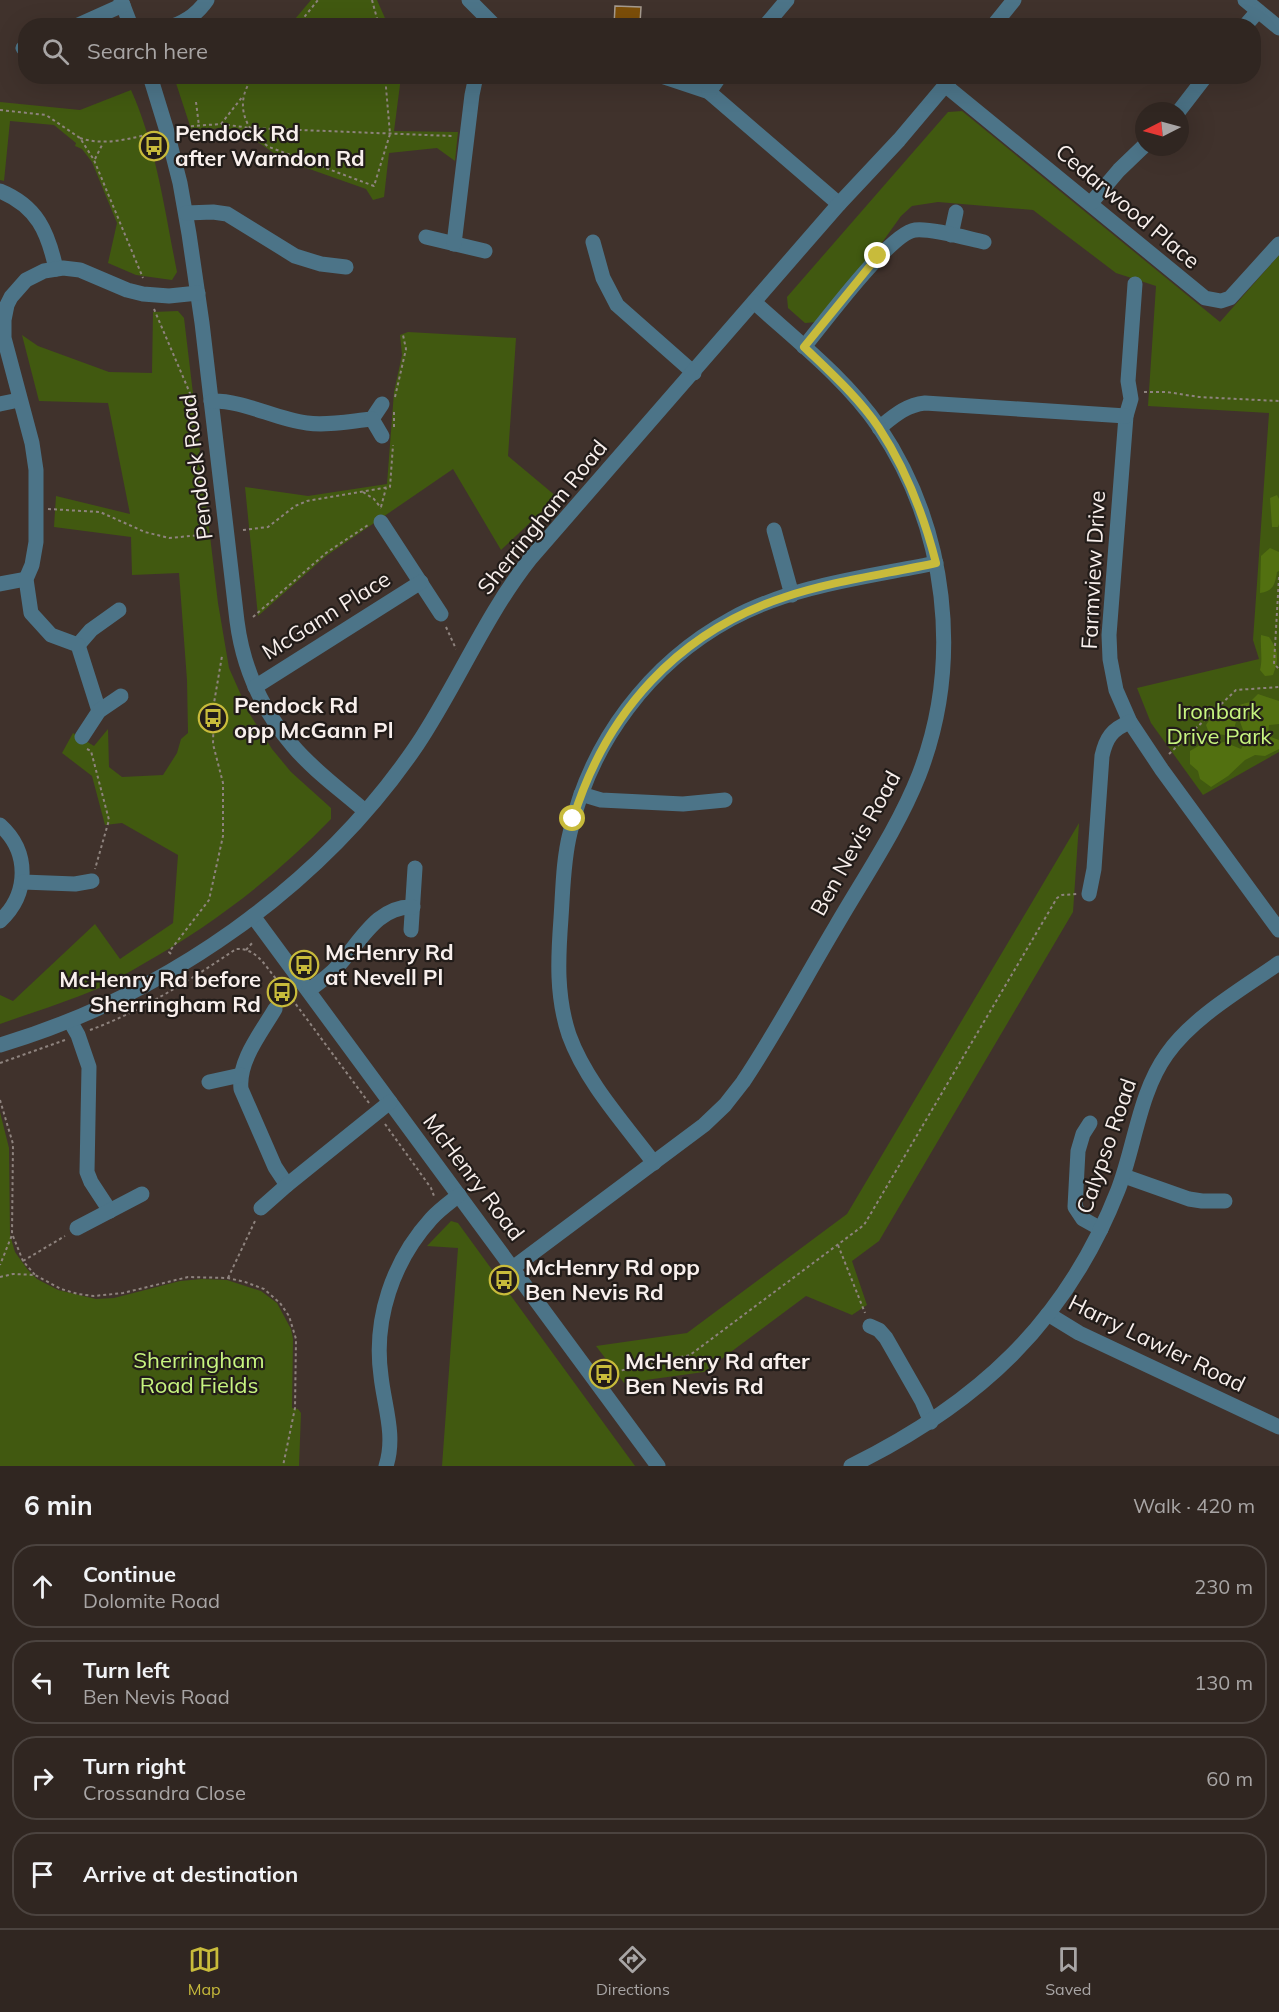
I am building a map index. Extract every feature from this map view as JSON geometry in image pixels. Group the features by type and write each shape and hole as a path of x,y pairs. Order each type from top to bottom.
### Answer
{"street":[{"path":"190,18 207,0"},
{"path":"469,0 487,18"},
{"path":"772,18 787,0"},
{"path":"999,18 1014,0"},
{"path":"1245,0 1279,28"},
{"path":"91,18 122,3 128,18"},
{"path":"1252,18 1258,10"},
{"name":"Pendock Road","path":"152,84 166,128 186,213 198,293 239,634 246,663 268,712 293,746 365,812"},
{"path":"454,244 474,84"},
{"path":"686,84 710,92 839,204"},
{"path":"710,92 715,84"},
{"name":"Sherringham Road","path":"0,1046 70,1021 178,968 254,916 305,873 365,812 415,747 465,666 490,616 520,572 839,204 947,84"},
{"name":"Cedarwood Place","path":"953,84 1201,296 1221,301 1230,298 1279,244"},
{"path":"1186,102 1200,84"},
{"path":"1091,203 1135,155"},
{"path":"0,191 23,204 39,220 47,236 56,268"},
{"path":"951,235 956,212"},
{"path":"186,213 227,214 296,256 321,264 346,267"},
{"path":"804,347 878,256 894,241 913,230 924,230 984,242"},
{"path":"426,237 485,251"},
{"path":"593,242 603,278 617,305 694,373"},
{"path":"78,645 51,635 31,613 26,579 32,565 36,542 34,456 4,338 2,312 26,280 38,273 56,268 80,270 126,290 149,296 198,293"},
{"name":"Farmview Drive","path":"1135,284 1128,381 1131,403 1126,416 1109,645 1112,675 1130,722 1279,930"},
{"name":"Ben Nevis Road","path":"513,1267 704,1125 743,1082 883,846 909,797 930,742 940,696 944,651 942,602 936,563 923,518 910,486 879,428 852,395 804,347 754,303"},
{"path":"0,404 19,400"},
{"path":"211,401 231,402 309,423 372,419 390,403"},
{"path":"879,428 900,411 925,403 1126,416"},
{"path":"372,419 390,435"},
{"name":"McGann Place","path":"380,516 441,614"},
{"path":"774,530 792,595"},
{"path":"654,1163 587,1072 570,1036 561,1001 558,960 569,834 595,761 612,731 634,700 665,666 723,624 747,611 792,595 936,563"},
{"path":"0,584 26,579"},
{"name":"McGann Place","path":"255,687 421,582"},
{"path":"78,645 91,630 119,610"},
{"path":"78,645 99,711"},
{"path":"82,737 99,711 121,696"},
{"path":"1089,894 1094,869 1105,742 1115,729 1130,722"},
{"path":"582,794 601,800 683,804 725,800"},
{"path":"0,825 17,847 23,869 23,882 15,904 0,921"},
{"path":"411,930 415,868"},
{"path":"23,882 75,884 92,881"},
{"path":"309,990 339,965 377,921 396,908 412,907"},
{"name":"McHenry Road","path":"254,916 658,1466"},
{"name":"Calypso Road","path":"851,1466 931,1422 970,1393 1008,1360 1048,1314 1080,1268 1101,1229 1124,1176 1150,1084 1167,1054 1198,1022 1279,963"},
{"path":"275,1010 245,1062 241,1075 241,1089 275,1167 287,1185"},
{"path":"70,1021 78,1035 89,1067 87,1172 110,1211"},
{"path":"209,1082 241,1075"},
{"path":"261,1208 390,1102"},
{"path":"1090,1123 1083,1134 1078,1151 1075,1208 1083,1219 1101,1229"},
{"path":"1124,1176 1189,1198 1202,1201 1224,1201"},
{"path":"77,1228 142,1194"},
{"path":"386,1466 390,1437 379,1351 386,1301 400,1263 409,1248 431,1219 459,1195"},
{"name":"Harry Lawler Road","path":"1048,1314 1079,1333 1279,1427"},
{"path":"870,1326 879,1330 886,1338 922,1401 931,1422"}],"path":[{"path":"303,18 318,0"},
{"path":"372,0 377,18"},
{"path":"221,124 250,84"},
{"path":"243,96 244,115 257,139 269,147 374,186 390,135 386,84"},
{"path":"196,102 199,126"},
{"path":"0,110 46,116 80,138 103,143 150,134 166,128 221,124 250,128 390,135 466,136"},
{"path":"80,138 94,160 145,282"},
{"path":"94,160 103,143"},
{"path":"153,308 192,398"},
{"path":"243,530 268,527 295,506 307,501 390,487 390,403 406,349 403,335"},
{"path":"1130,394 1167,392 1199,397 1279,401"},
{"path":"253,616 326,553 380,516 386,488"},
{"path":"363,492 374,499 380,516"},
{"path":"37,509 100,512 145,532 170,538 213,533"},
{"path":"1279,577 1274,663 1279,669"},
{"path":"441,614 465,666"},
{"path":"178,968 169,952 208,900 223,836 224,783 213,744 214,703 222,656"},
{"path":"1158,764 1236,690 1279,687"},
{"path":"82,737 78,743 91,751 109,820 92,881"},
{"path":"610,1373 690,1355 864,1225 1056,898 1089,894"},
{"path":"246,950 253,942"},
{"path":"84,1032 103,1025 170,991 236,949 246,950 261,958 278,981 286,987 292,999 372,1107"},
{"path":"0,1063 71,1038"},
{"path":"0,1100 13,1144 12,1235 0,1265"},
{"path":"380,1117 431,1188 434,1197"},
{"path":"228,1278 261,1208"},
{"path":"23,1261 77,1228"},
{"path":"12,1235 23,1261 35,1275 61,1289 78,1294 94,1296 123,1293 188,1277 228,1278 255,1285 271,1294 289,1316 294,1328 296,1352 294,1408 283,1466"},
{"path":"838,1244 870,1326"},
{"path":"0,1277 13,1274 35,1275"}],"green space":[{"path":"311,0 377,0 385,18 296,18"},
{"path":"176,84 400,84 394,131 458,132 455,161 437,148 389,153 384,197 373,200 366,189 284,160 240,130 219,128 192,132"},
{"path":"131,90 147,133 159,179 177,272 172,280 136,275 108,263 117,223 92,162 82,149 75,146 76,143 54,125 10,121 4,181 0,180 0,102 80,110"},
{"name":"Ironbark Drive Park","path":"962,111 1220,322 1279,255 1279,752 1203,795 1151,723 1137,688 1259,659 1253,640 1269,413 1148,406 1156,286 1116,273 1033,210 938,202 912,206 901,216 817,322 805,323 788,308 787,297 948,112"},
{"path":"178,311 184,318 218,603 229,668 249,713 272,749 291,772 331,808 331,819 266,880 219,916 169,949 99,988 0,1024 0,995 13,1001 95,924 120,959 173,923 178,855 122,823 105,825 92,776 62,753 73,733 94,746 108,729 109,767 122,777 163,775 177,753 181,739 188,733 187,680 179,573 132,575 131,537 54,527 56,496 130,514 108,403 39,401 22,335 38,346 109,372 152,373 153,312"},
{"path":"408,332 516,338 508,456 557,497 501,550 453,469 326,556 258,616 245,487 308,496 387,484 394,392 402,355 400,335"},
{"path":"1277,495 1279,524 1278,527 1272,527 1270,498"},
{"path":"1270,548 1279,552 1279,571 1273,587 1260,593 1261,556"},
{"path":"1261,635 1269,637 1275,647 1277,660 1273,675 1265,676 1260,670"},
{"path":"1258,694 1279,701 1279,724 1269,725 1268,736 1279,740 1279,749 1265,756 1255,755 1245,760 1228,776 1211,787 1200,779 1198,771 1190,764 1190,751 1208,740 1216,744 1224,742 1241,749 1244,736 1238,715 1239,705 1250,702"},
{"path":"1228,715 1236,722 1233,732 1225,735 1209,733 1206,725 1210,720"},
{"path":"1079,823 1073,912 879,1241 852,1261 867,1305 852,1315 806,1296 704,1372 624,1383 596,1346 687,1333 847,1214"},
{"name":"Sherringham Road Fields","path":"0,1112 9,1148 10,1235 15,1252 37,1279 58,1290 96,1299 114,1298 180,1281 227,1280 261,1291 277,1303 291,1329 293,1339 292,1408 298,1409 301,1413 299,1466 0,1466"},
{"path":"451,1221 458,1223 635,1466 442,1466 458,1248 427,1246"}],"building":[{"path":"615,6 641,7 640,18 614,18"}],"place":[{"name":"Pendock Rd after Warndon Rd","path":"154,146"},
{"name":"Pendock Rd opp McGann Pl","path":"213,718"},
{"name":"McHenry Rd at Nevell Pl","path":"304,965"},
{"name":"McHenry Rd before Sherringham Rd","path":"282,992"},
{"name":"McHenry Rd opp Ben Nevis Rd","path":"504,1280"},
{"name":"McHenry Rd after Ben Nevis Rd","path":"604,1374"}],"route":[{"path":"573,819 595,761 623,715 665,666 687,648 733,618 782,598 821,587 936,563 923,518 910,486 879,428 840,382 804,347 878,256"}]}
